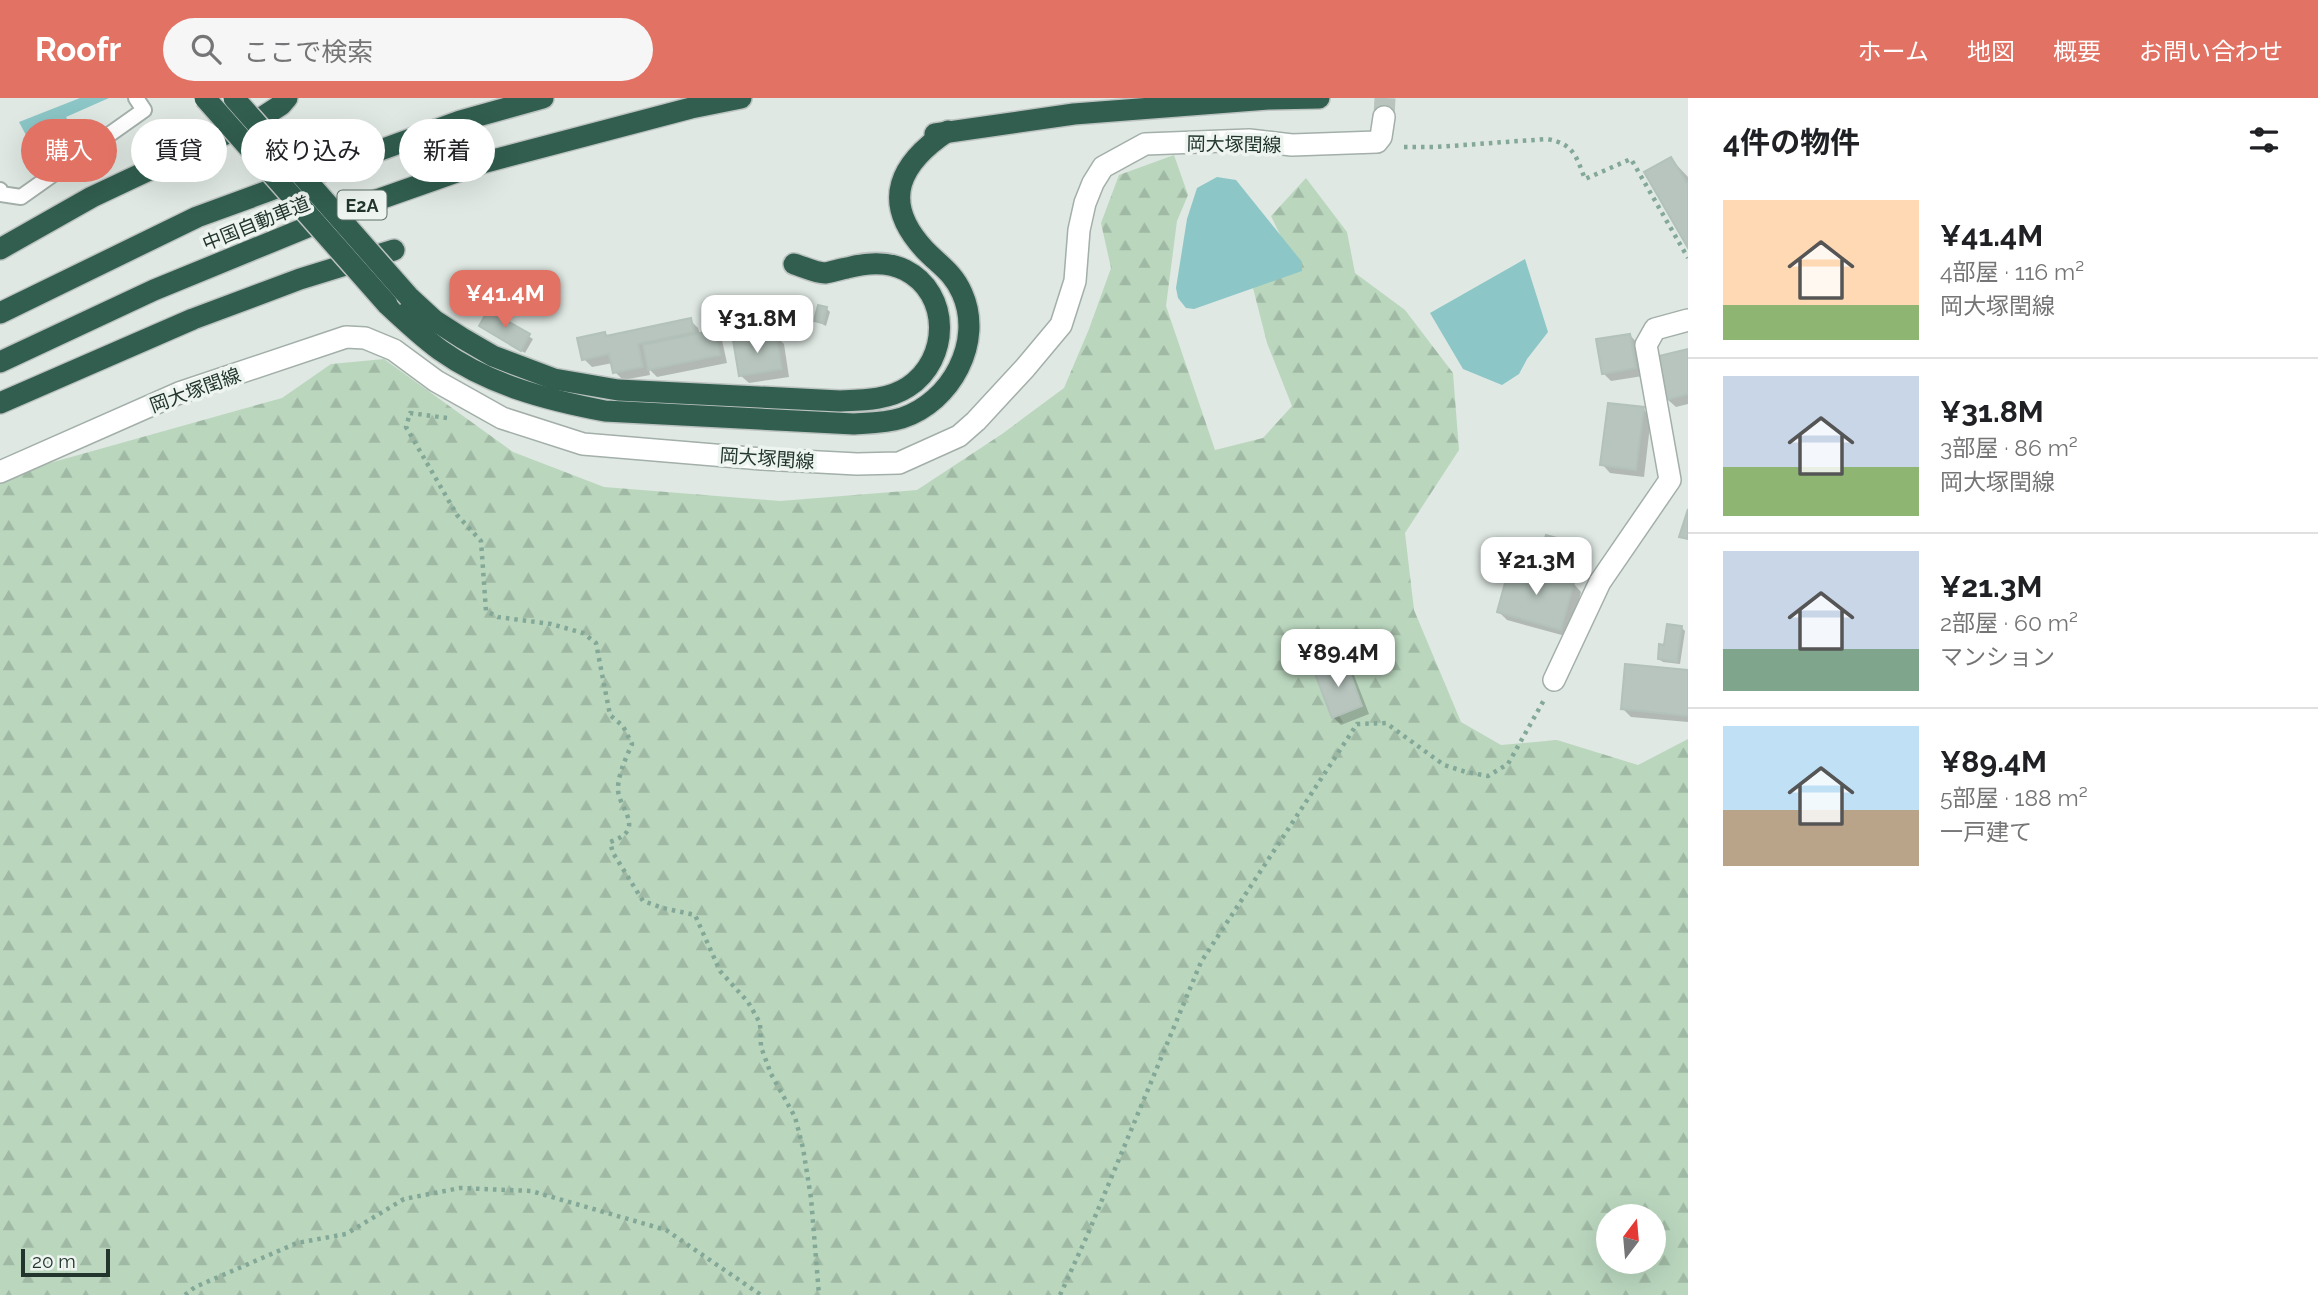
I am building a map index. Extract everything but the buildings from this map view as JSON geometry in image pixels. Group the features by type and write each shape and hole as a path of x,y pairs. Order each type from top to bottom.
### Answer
{"highway":[{"path":"205,98 387,304 433,345 471,369 503,384 569,404 605,411 854,424 880,423 903,418 927,406 946,390 959,369 966,350 970,325 968,306 951,272 915,238 903,216 900,200 902,179 914,159 927,145 948,131"},
{"path":"233,98 409,297 434,320 493,356 554,379 607,389 841,401 890,396 909,386 924,373 937,348 941,326 937,307 925,286 914,276 902,268 881,264 860,264 824,273 794,264"},
{"path":"0,249 92,197 264,116 287,98"},
{"name":"中国自動車道","path":"0,313 197,217 460,121 543,98"},
{"name":"中国自動車道","path":"0,362 154,289 354,208 482,163 691,108 741,98"},
{"path":"925,135 1074,114 1268,99 1319,98"},
{"path":"0,403 193,319 300,279 394,250"}],"street":[{"name":"岡大塚閏線","path":"0,472 179,393 346,337 365,338 394,350 436,381 502,418 583,444 761,459 857,464 899,463 959,436 1025,369 1061,325 1075,281 1079,230 1085,203 1103,167 1145,144 1250,140 1292,145 1371,143 1377,142 1382,127"},
{"path":"1554,680 1600,582 1679,482 1646,345 1655,329 1688,320"}],"lane":[{"path":"0,190 1,194 21,197 144,110 136,98"}],"path":[{"path":"1382,127 1388,142 1400,147 1547,139 1561,142 1572,149 1585,179 1631,159 1688,258"},
{"path":"470,400 456,422 442,417 410,414 407,427 457,515 481,541 486,611 498,617 551,624 583,633 596,643 610,715 623,726 632,744 621,770 617,790 628,813 629,826 621,839 610,842 613,853 643,901 695,915 720,971 748,1002 760,1023 761,1047 771,1074 795,1117 803,1148 811,1198 819,1295"},
{"path":"1060,1295 1202,962 1357,724 1386,723 1444,765 1488,776 1508,764 1554,680"},
{"path":"185,1295 195,1287 297,1243 346,1234 404,1199 460,1188 531,1191 666,1230 761,1295"}],"green space":[{"path":"1174,155 1188,195 1177,221 1166,306 1215,450 1263,438 1292,406 1267,343 1253,288 1286,247 1271,216 1306,178 1347,232 1355,273 1405,310 1453,373 1459,450 1405,533 1414,610 1461,722 1501,745 1557,740 1638,765 1688,739 1688,1295 0,1295 0,480 14,473 282,398 331,364 384,359 513,452 604,487 780,501 917,490 1002,434 1064,388 1111,268 1101,223 1119,175"}],"water":[{"path":"80,98 109,98 66,117 67,119 27,119"},
{"path":"1217,177 1236,180 1302,262 1302,271 1194,309 1186,308 1178,298 1176,288 1187,219 1197,188"},
{"path":"1525,259 1548,332 1519,374 1502,385 1463,369 1430,313"}],"tunnel":[{"path":"1384,117 1385,98"}]}
